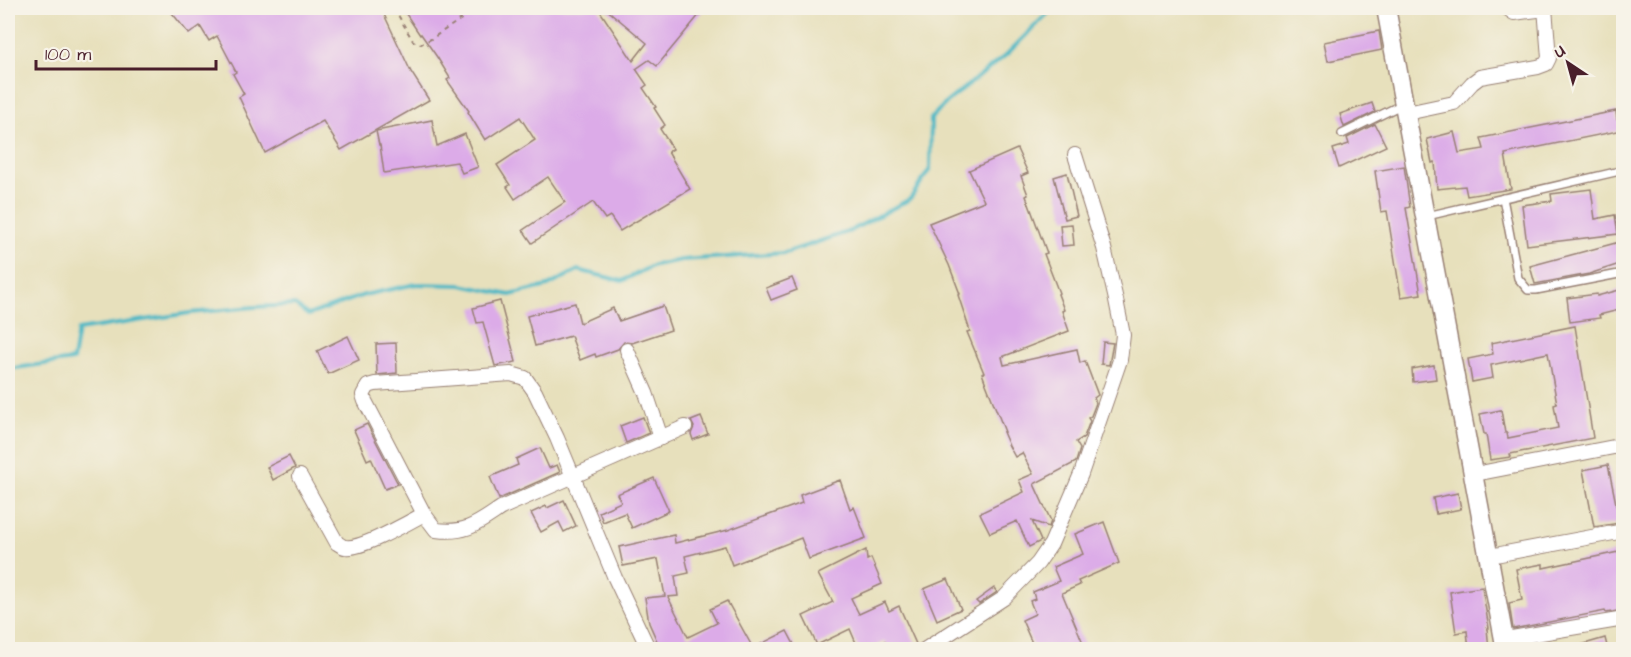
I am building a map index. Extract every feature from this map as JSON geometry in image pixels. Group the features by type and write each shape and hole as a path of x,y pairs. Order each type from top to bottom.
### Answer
{"street":[{"path":"1386,8 1506,644 1623,619"},
{"path":"1406,108 1454,103 1472,82 1480,77 1546,64 1550,58 1545,8 1514,13 1507,8"},
{"path":"924,650 1004,598 1038,563 1051,544 1081,474 1118,369 1123,335 1121,323 1104,248 1075,155"},
{"path":"627,350 646,393 661,438"},
{"path":"649,650 615,578 572,477 531,383 518,375 442,378 375,384 368,386 363,395 424,514 436,530 453,532 476,525 501,508 572,477 661,438 685,427"},
{"path":"1475,474 1623,445"},
{"path":"300,476 337,543 344,548 377,538 424,514"},
{"path":"1490,556 1623,531"}],"lane":[{"path":"1342,134 1406,108"},
{"path":"1427,217 1623,170"},
{"path":"1503,198 1518,279 1528,290 1623,273"}],"path":[{"path":"394,8 413,41 421,44 478,8"}],"building":[{"path":"168,8 381,8 411,72 429,100 341,150 323,121 265,153 239,97 244,94 233,74 236,72 217,36 209,41 200,26 189,34"},
{"path":"402,8 598,8 633,61 647,43 605,8 705,8 657,66 649,60 636,69 647,85 643,88 665,125 660,129 673,149 668,152 690,189 620,231 610,216 605,219 593,202 532,243 523,230 565,202 548,177 515,199 507,187 510,185 497,165 535,140 520,117 485,140 469,111 447,80 450,78 437,57"},
{"path":"1379,31 1382,50 1328,61 1324,42"},
{"path":"1372,103 1375,112 1344,127 1340,114"},
{"path":"1616,111 1617,120 1623,119 1623,130 1505,154 1511,189 1467,196 1465,186 1437,189 1435,162 1432,163 1427,139 1454,132 1459,153 1484,149 1481,138"},
{"path":"432,120 437,146 465,134 478,167 462,173 457,162 384,173 376,131"},
{"path":"1375,124 1386,146 1339,168 1333,149 1349,144 1347,138"},
{"path":"1017,149 1028,173 1021,176 1028,195 1026,196 1047,253 1044,254 1059,293 1069,331 1002,357 1004,365 1077,349 1080,363 1085,361 1098,395 1094,398 1096,403 1088,418 1090,421 1084,437 1076,442 1080,449 1076,462 1034,484 1051,521 1049,527 1032,521 1041,541 1029,547 1017,521 990,533 980,513 1024,492 1019,480 1033,474 1022,453 1015,457 1003,432 1005,432 982,373 984,373 967,332 970,331 958,295 960,294 929,223 984,201 969,170"},
{"path":"1404,166 1410,207 1406,208 1421,294 1401,297 1387,211 1381,212 1375,171"},
{"path":"1067,173 1077,216 1065,219 1054,177"},
{"path":"1591,189 1595,219 1615,215 1618,234 1527,245 1522,205 1552,201 1551,194"},
{"path":"1072,224 1074,245 1062,246 1060,225"},
{"path":"1623,241 1623,263 1589,274 1535,284 1530,266"},
{"path":"792,278 797,290 771,300 766,288"},
{"path":"1623,289 1623,309 1599,315 1600,318 1570,322 1567,298 1597,294 1597,296"},
{"path":"500,301 516,362 495,366 483,322 477,323 473,308"},
{"path":"575,303 580,323 613,308 619,321 663,306 671,330 632,343 624,342 618,349 580,360 571,336 535,346 527,316"},
{"path":"1575,326 1593,438 1490,460 1480,414 1501,410 1508,438 1558,428 1554,405 1557,404 1548,353 1491,365 1493,378 1472,382 1468,359 1493,354 1491,343"},
{"path":"348,336 359,360 328,374 317,351"},
{"path":"1103,342 1113,343 1109,365 1101,364"},
{"path":"396,343 397,373 377,375 376,344"},
{"path":"1434,365 1436,379 1413,382 1412,369"},
{"path":"643,417 649,433 626,443 620,426"},
{"path":"701,417 708,434 693,440 691,434 694,427 691,421"},
{"path":"367,424 398,484 385,489 371,458 367,460 354,430"},
{"path":"540,448 549,468 557,465 560,472 499,499 490,477 518,465 516,459"},
{"path":"289,456 295,468 273,480 267,467"},
{"path":"1608,465 1620,523 1594,527 1583,470"},
{"path":"654,478 669,511 632,528 625,513 603,522 599,512 621,502 617,494"},
{"path":"840,480 850,509 854,507 866,538 809,559 801,538 732,565 725,546 685,556 689,573 675,576 678,596 668,597 688,637 717,623 710,609 727,601 753,648 787,631 797,650 661,650 649,623 645,598 665,596 658,559 623,566 619,547 674,535 675,543 728,530 802,503 800,495"},
{"path":"1458,493 1461,509 1436,514 1433,498"},
{"path":"564,500 576,526 564,532 559,522 541,532 531,513"},
{"path":"1104,522 1119,563 1078,581 1080,585 1062,593 1086,650 1035,650 1022,620 1035,614 1030,601 1035,599 1033,592 1059,581 1053,567 1083,554 1075,534"},
{"path":"866,550 867,560 871,558 882,584 851,598 859,614 885,602 889,611 899,606 916,644 904,650 889,650 885,641 868,650 859,650 850,629 817,645 803,616 833,602 818,574"},
{"path":"1623,551 1623,610 1606,613 1605,611 1513,629 1509,603 1522,600 1516,569 1543,564 1543,568"},
{"path":"948,579 961,609 937,620 924,589"},
{"path":"1482,587 1489,628 1487,628 1489,650 1469,650 1467,631 1456,633 1450,592"},
{"path":"994,588 997,592 979,604 976,601"},
{"path":"1605,638 1608,650 1575,650 1574,647"}],"waterway":[{"path":"8,369 73,360 78,330 190,313 254,307 295,305 308,315 364,295 416,284 461,285 510,295 548,286 578,270 622,281 654,265 682,260 785,253 850,231 910,199 930,169 931,118 948,101 1006,55 1053,8"}]}
